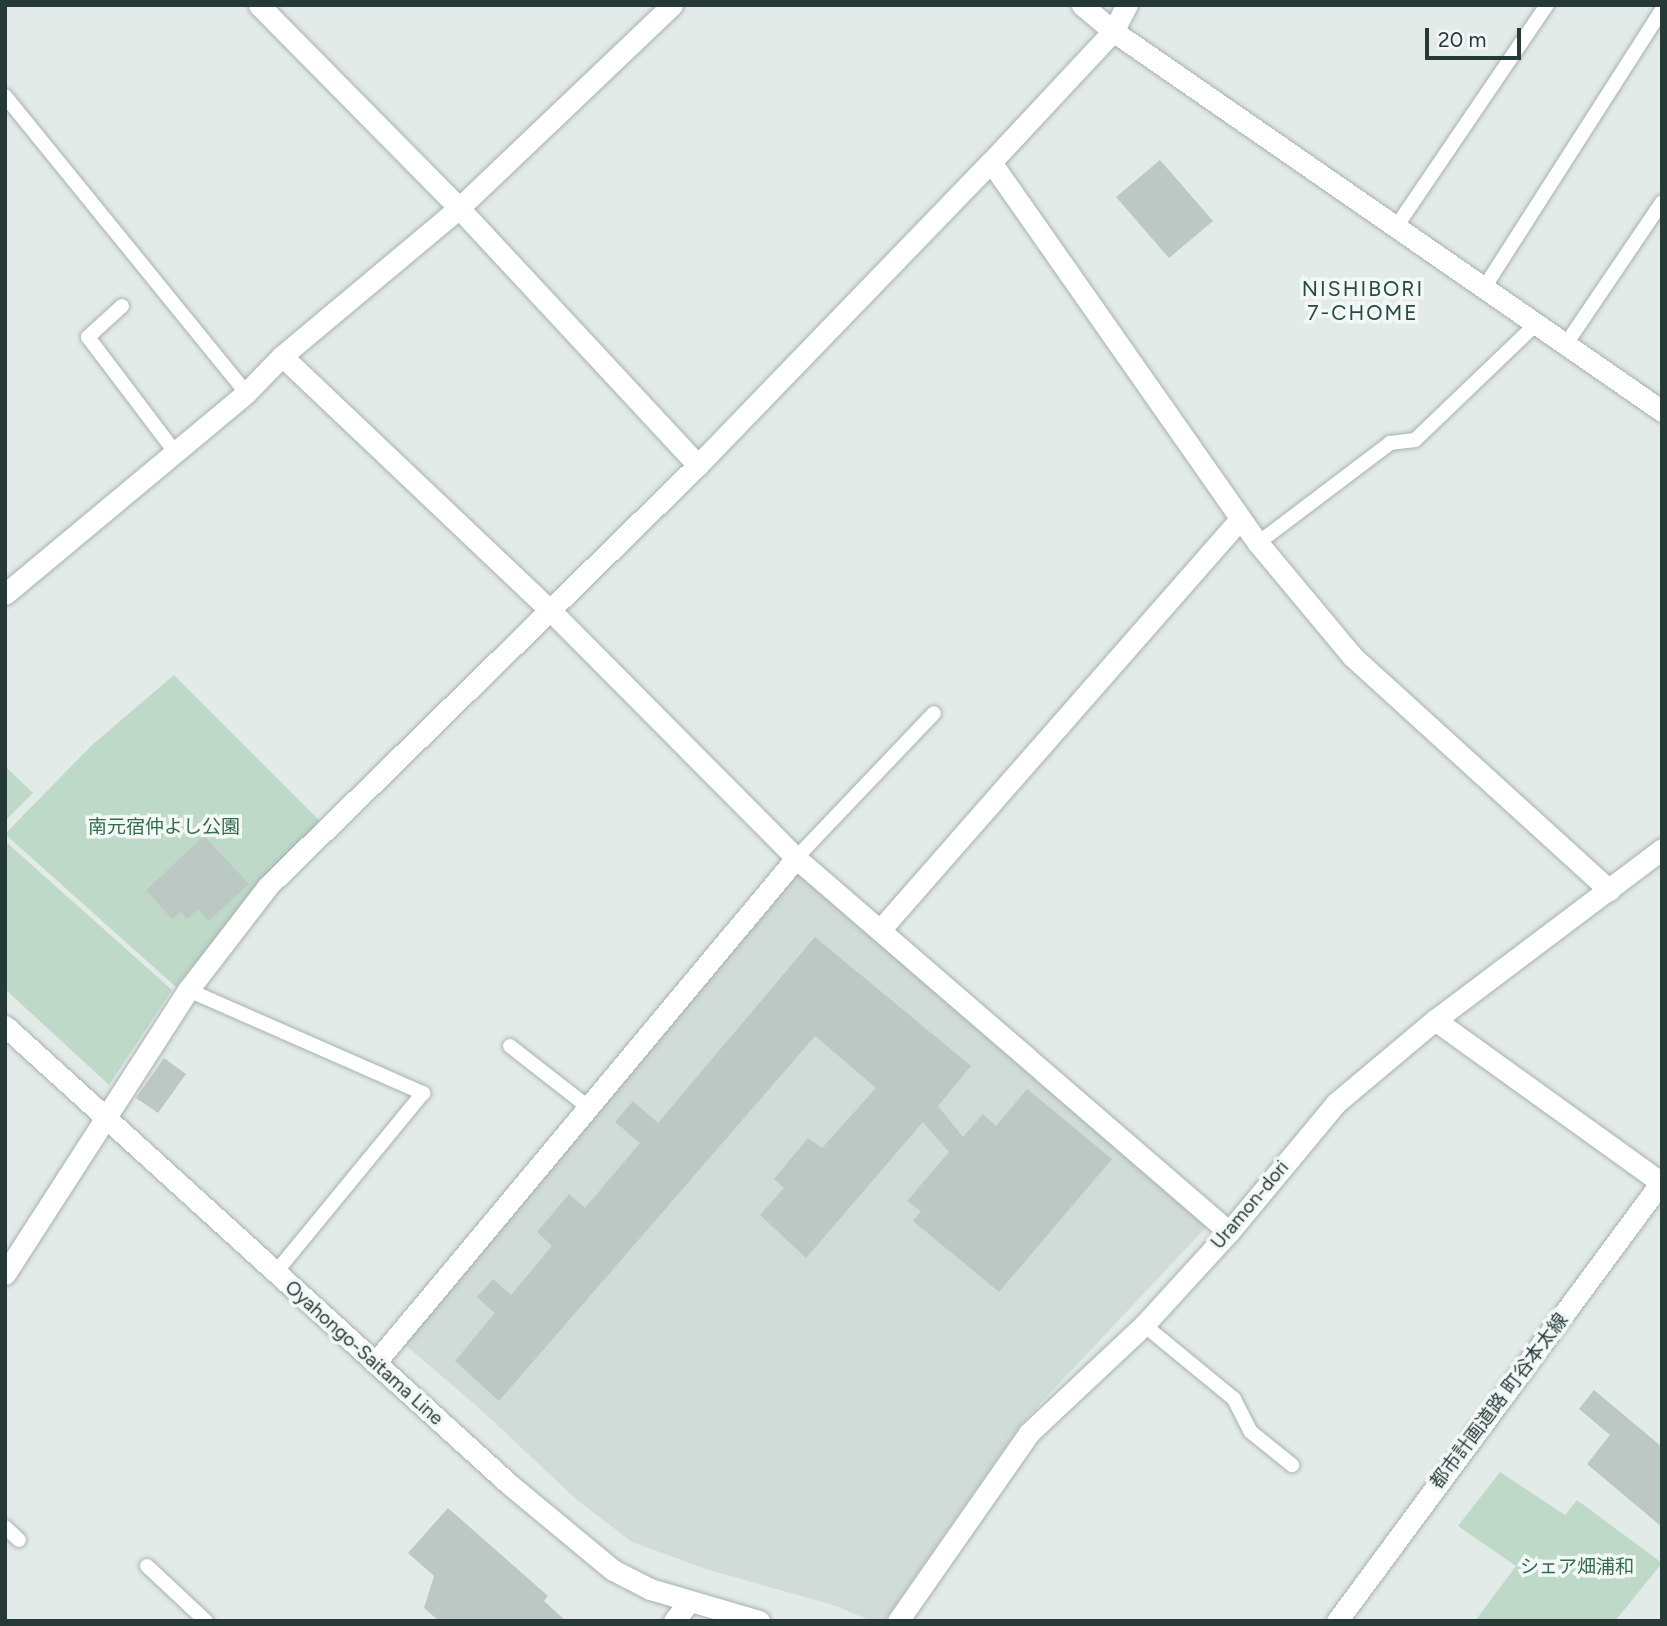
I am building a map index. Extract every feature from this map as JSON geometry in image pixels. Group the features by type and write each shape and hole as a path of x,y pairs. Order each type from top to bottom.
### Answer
{"street":[{"path":"259,5 459,208 698,465"},
{"path":"5,594 246,393 282,356 459,208 672,5"},
{"path":"1082,5 1113,31 1662,411"},
{"path":"5,1274 188,989 268,886 698,465 991,162 1113,31 1128,5"},
{"path":"991,162 1240,519 1352,656 1609,890"},
{"path":"282,356 550,610 796,858 1229,1232"},
{"path":"880,930 1240,519"},
{"name":"Uramon-dori","path":"898,1621 1030,1433 1144,1325 1229,1232 1336,1103 1435,1020 1662,849"},
{"path":"375,1363 796,858"},
{"path":"1435,1020 1661,1182"},
{"name":"Oyahongo-Saitama Line","path":"5,1026 509,1484 613,1570 650,1589 759,1621"},
{"name":"都市計画道路 町谷本太線","path":"1337,1621 1661,1182"},
{"path":"674,1621 690,1602"}],"lane":[{"path":"1396,227 1547,5"},
{"path":"1484,288 1662,10"},
{"path":"5,96 246,393"},
{"path":"1566,344 1662,202"},
{"path":"122,306 88,337 175,452"},
{"path":"1258,543 1390,443 1415,440 1537,323"},
{"path":"796,858 934,713"},
{"path":"188,989 423,1093 275,1273"},
{"path":"510,1046 588,1107"},
{"path":"1144,1325 1234,1399 1251,1432 1292,1465"},
{"path":"5,1527 19,1540"},
{"path":"147,1566 206,1621"}],"shaded area":[{"path":"797,870 1210,1223 1022,1423 884,1621 872,1621 833,1605 709,1570 632,1542 577,1500 479,1408 404,1344"}],"green space":[{"name":"南元宿仲よし公園","path":"174,675 320,821 264,878 176,987 5,834 92,745"},
{"path":"5,766 33,793 5,821"},
{"path":"5,841 172,990 109,1085 5,989"},
{"name":"シェア畑浦和","path":"1500,1472 1565,1515 1577,1500 1662,1563 1615,1621 1475,1621 1516,1566 1458,1526"}],"building":[{"path":"1160,160 1213,221 1169,258 1116,197"},
{"path":"204,836 249,884 209,921 198,909 187,919 181,912 172,919 146,890"},
{"path":"815,937 971,1066 938,1106 963,1137 983,1114 996,1126 1027,1089 1112,1159 999,1292 913,1221 921,1211 907,1201 949,1152 923,1122 806,1258 760,1215 784,1188 774,1179 808,1138 822,1148 876,1088 815,1036 499,1401 455,1361 495,1313 477,1297 493,1279 511,1295 552,1246 537,1232 569,1194 585,1208 640,1143 615,1122 633,1101 658,1123"},
{"path":"164,1058 186,1074 158,1113 136,1098"},
{"path":"1594,1390 1662,1447 1662,1527 1587,1464 1610,1435 1579,1409"},
{"path":"448,1508 548,1596 544,1601 566,1621 439,1621 424,1608 434,1576 408,1553"}],"district":[{"name":"NISHIBORI 7-CHOME","path":"1363,301"}]}
